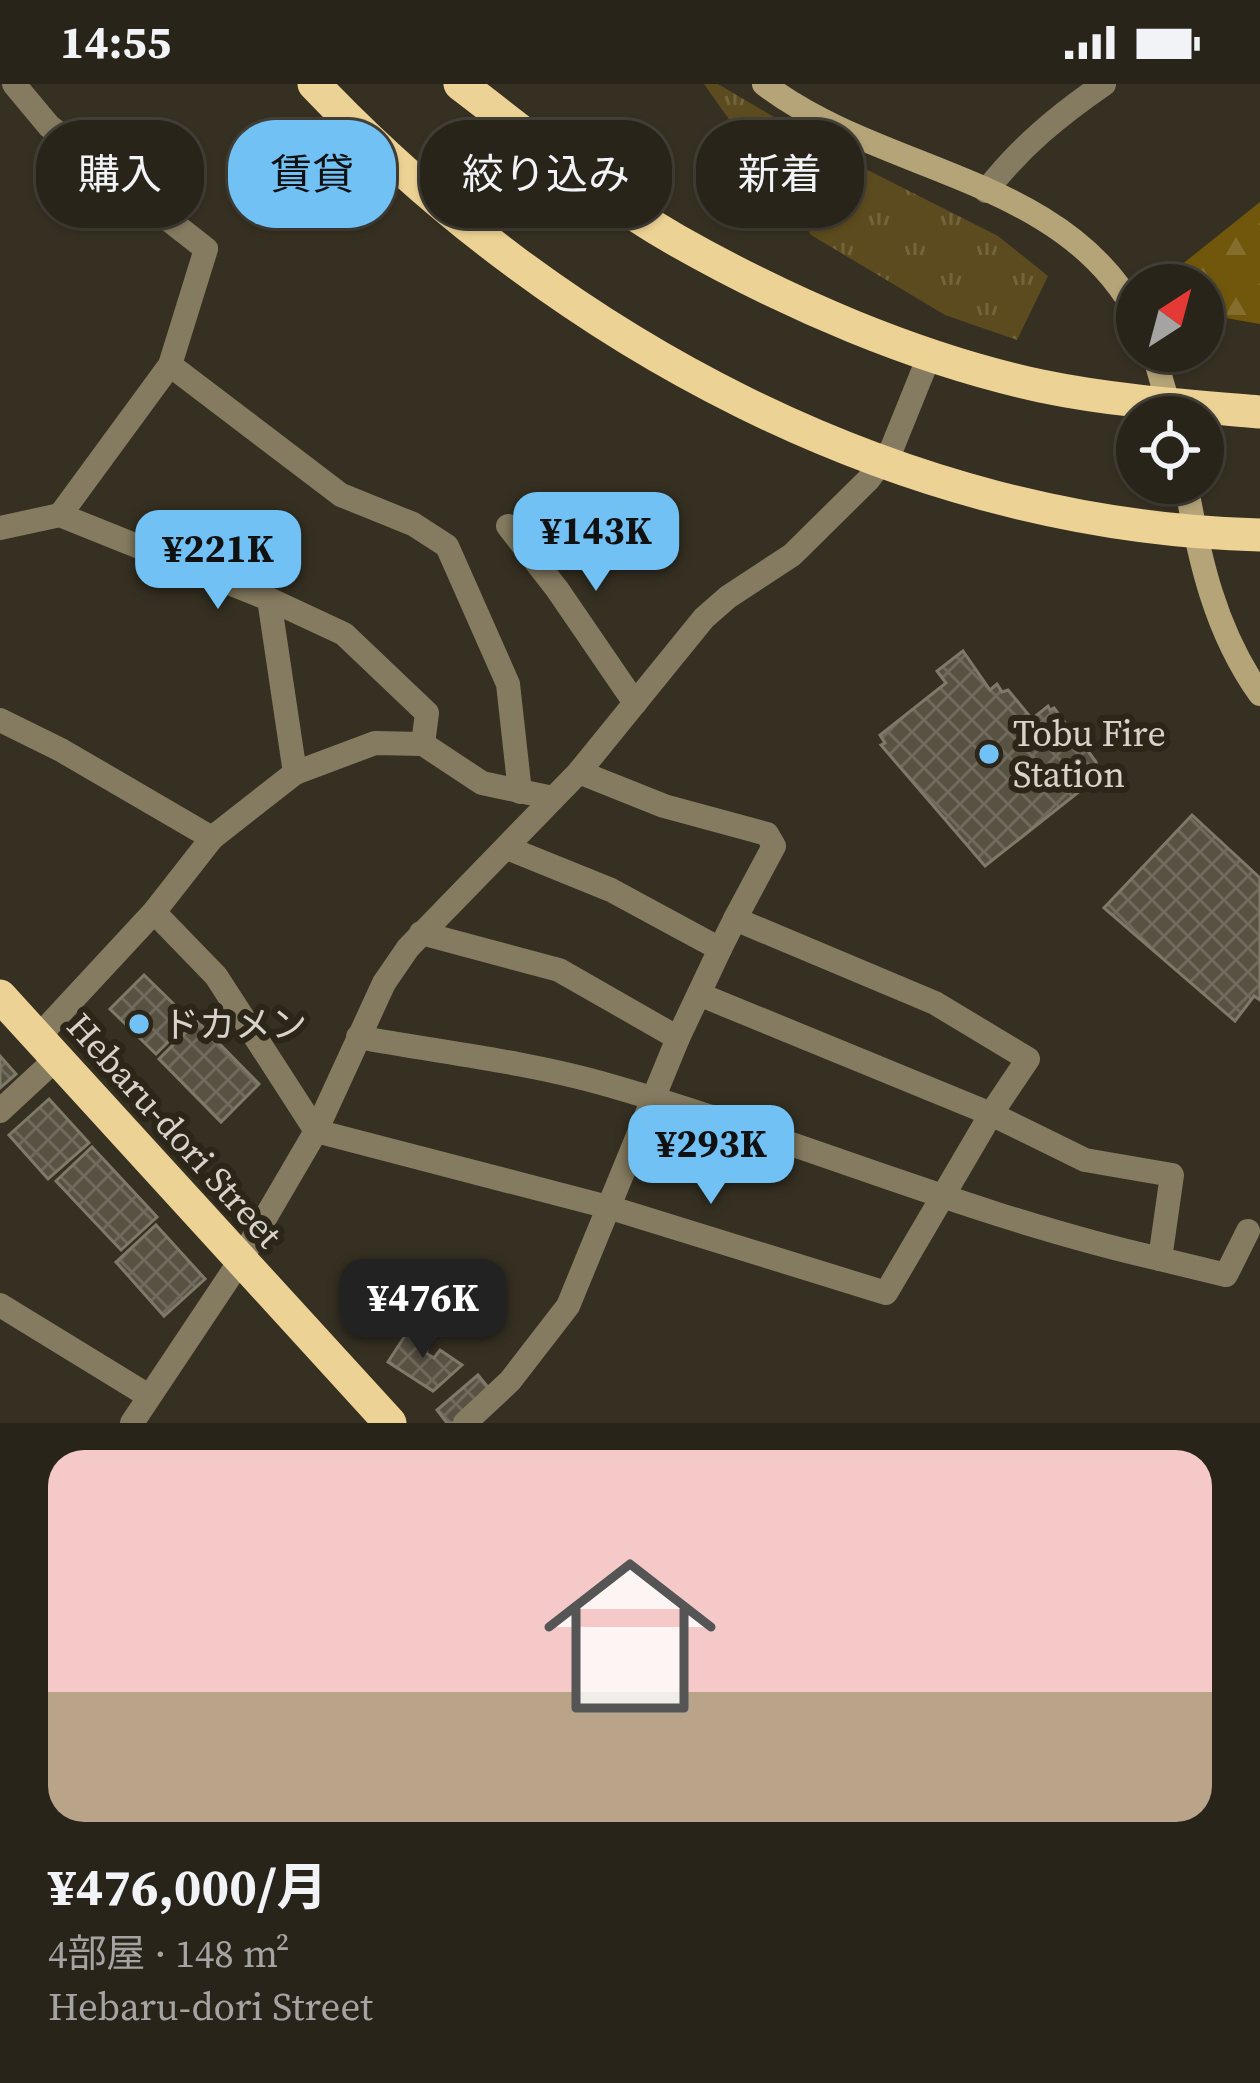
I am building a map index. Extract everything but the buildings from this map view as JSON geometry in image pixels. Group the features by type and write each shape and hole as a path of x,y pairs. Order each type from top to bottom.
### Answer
{"highway":[{"path":"314,84 431,196 540,283 636,346 740,400 883,461 985,496 1050,512 1194,533 1260,535"},
{"path":"460,84 675,239 836,317 930,354 1044,387 1116,401"},
{"path":"1224,412 1260,412"},
{"name":"Hebaru-dori Street","path":"0,996 384,1421"}],"main road":[{"path":"764,84 872,145 986,190 1053,224 1116,283"},
{"path":"1189,504 1222,630 1260,694"}],"street":[{"path":"14,84 49,126 206,249 170,365 60,515"},
{"path":"986,190 1012,157 1058,115 1104,84"},
{"path":"132,1423 240,1261 316,1131 384,983 421,933 578,772 704,618 792,555 883,461 930,354"},
{"path":"170,365 341,495 413,524 447,546 508,684 520,792"},
{"path":"0,528 60,515 269,598 344,634 428,713 423,744"},
{"path":"508,526 635,703"},
{"path":"269,598 295,773"},
{"path":"0,721 61,750 212,838"},
{"path":"0,1111 212,838 295,773 374,743 423,744 482,783 553,799"},
{"path":"465,1423 510,1381 568,1306 678,1038 774,846 767,834 664,806 578,772"},
{"path":"508,848 611,890 720,949"},
{"path":"154,912 216,976 316,1131 608,1207 886,1293 1028,1059 935,1003 735,919"},
{"path":"421,933 560,970 678,1038"},
{"path":"701,995 991,1114 1085,1160 1172,1175 1160,1259"},
{"path":"358,1037 595,1082 1066,1238 1226,1275 1248,1231"},
{"path":"0,1305 148,1395"}],"green space":[{"path":"704,84 718,84 779,120 730,120"},
{"path":"864,168 998,236 1048,276 1017,340 945,315 806,228 864,228"},
{"path":"1260,202 1260,324 1224,318 1224,264 1182,264"}],"place":[{"name":"Tobu Fire Station","path":"989,754"},
{"name":"ドカメン","path":"139,1024"}]}
